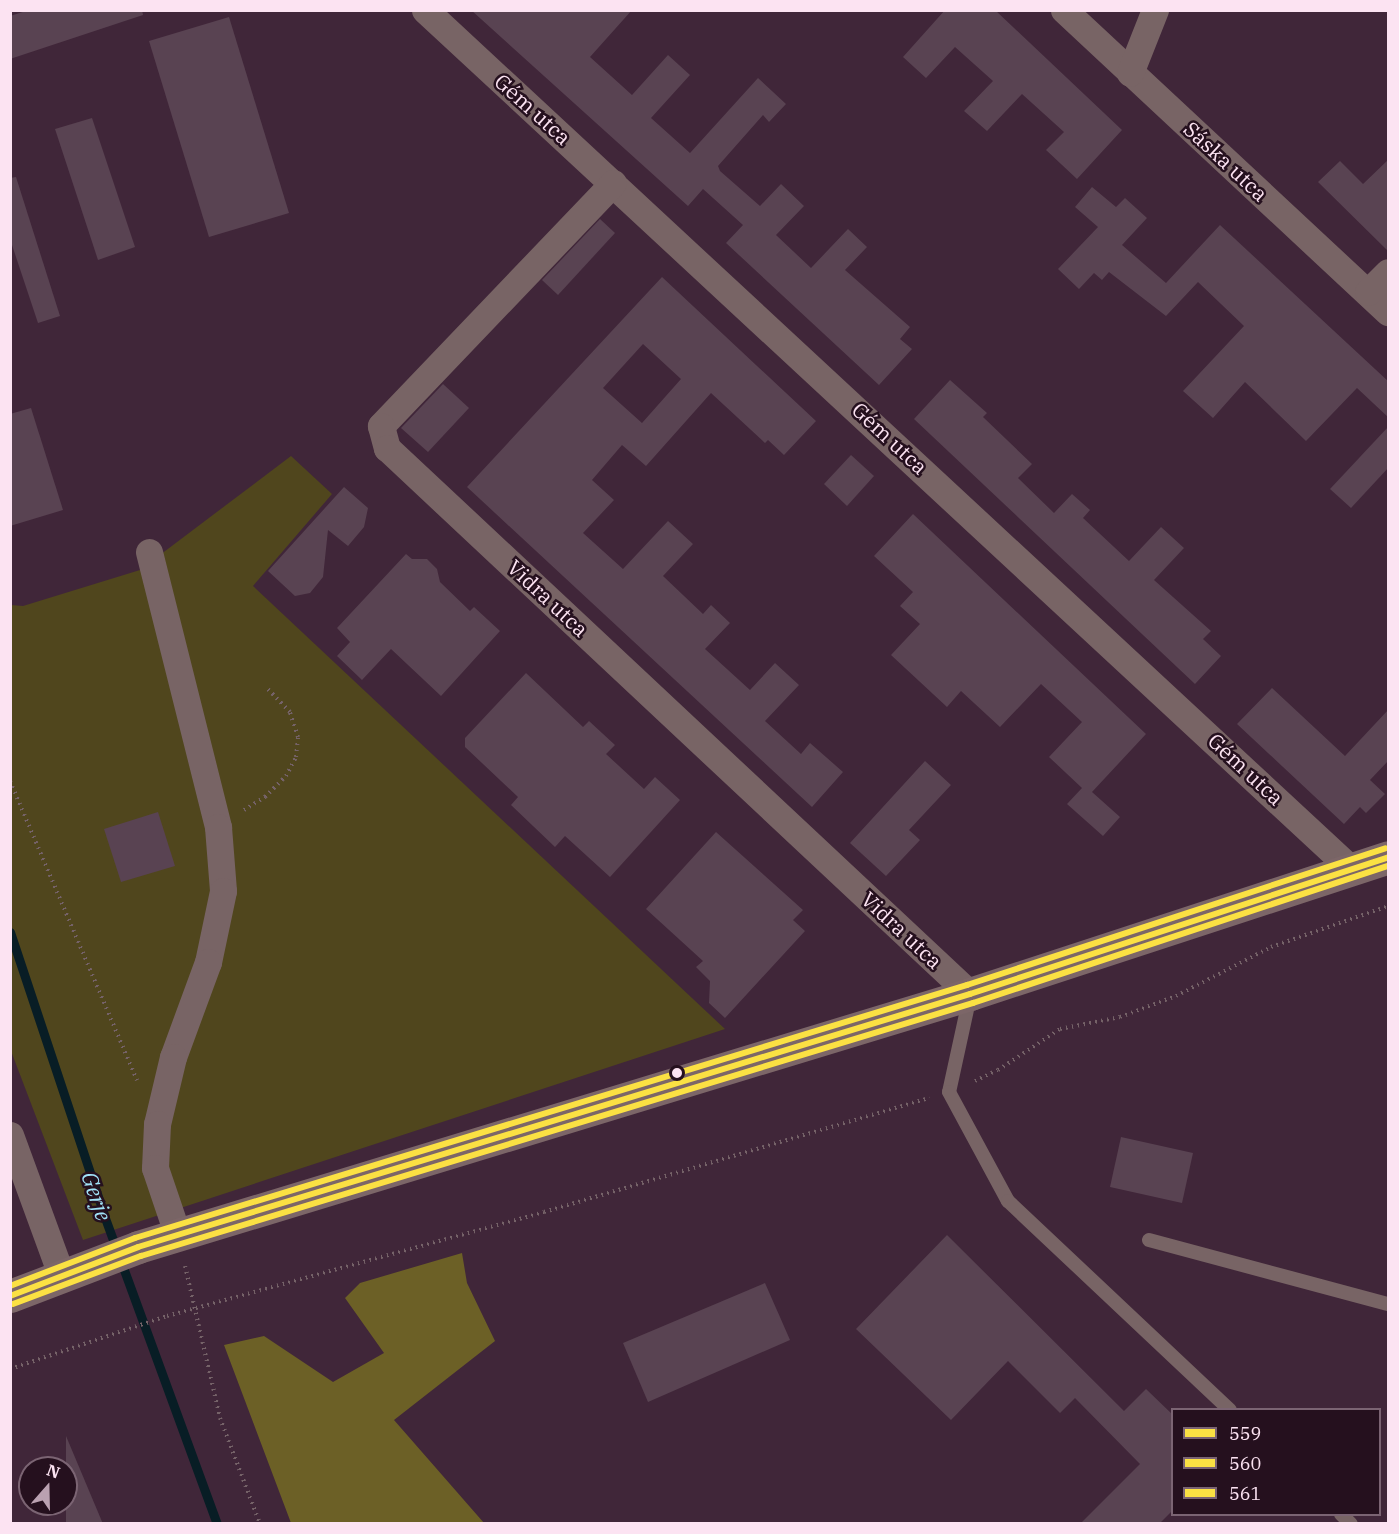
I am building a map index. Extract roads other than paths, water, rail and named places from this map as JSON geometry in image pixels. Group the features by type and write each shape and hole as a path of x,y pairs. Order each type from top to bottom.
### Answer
{"main road":[{"path":"10,1296 61,1274 138,1247 970,994 1389,857"}],"street":[{"name":"Gém utca","path":"425,10 1352,869"},
{"name":"Sáska utca","path":"1064,10 1389,312"},
{"path":"1130,73 1155,10"},
{"name":"Vidra utca","path":"613,183 381,426 387,448 970,994"},
{"path":"1368,292 1389,272"},
{"path":"149,552 218,827 220,901 208,962 174,1057 157,1124 155,1168 178,1236"},
{"path":"10,1135 61,1274"}],"lane":[{"path":"970,994 949,1092 1008,1201 1228,1408"},
{"path":"1149,1240 1389,1304"}],"waterway":[{"name":"Gerje","path":"10,932 105,1218 217,1524"}]}
